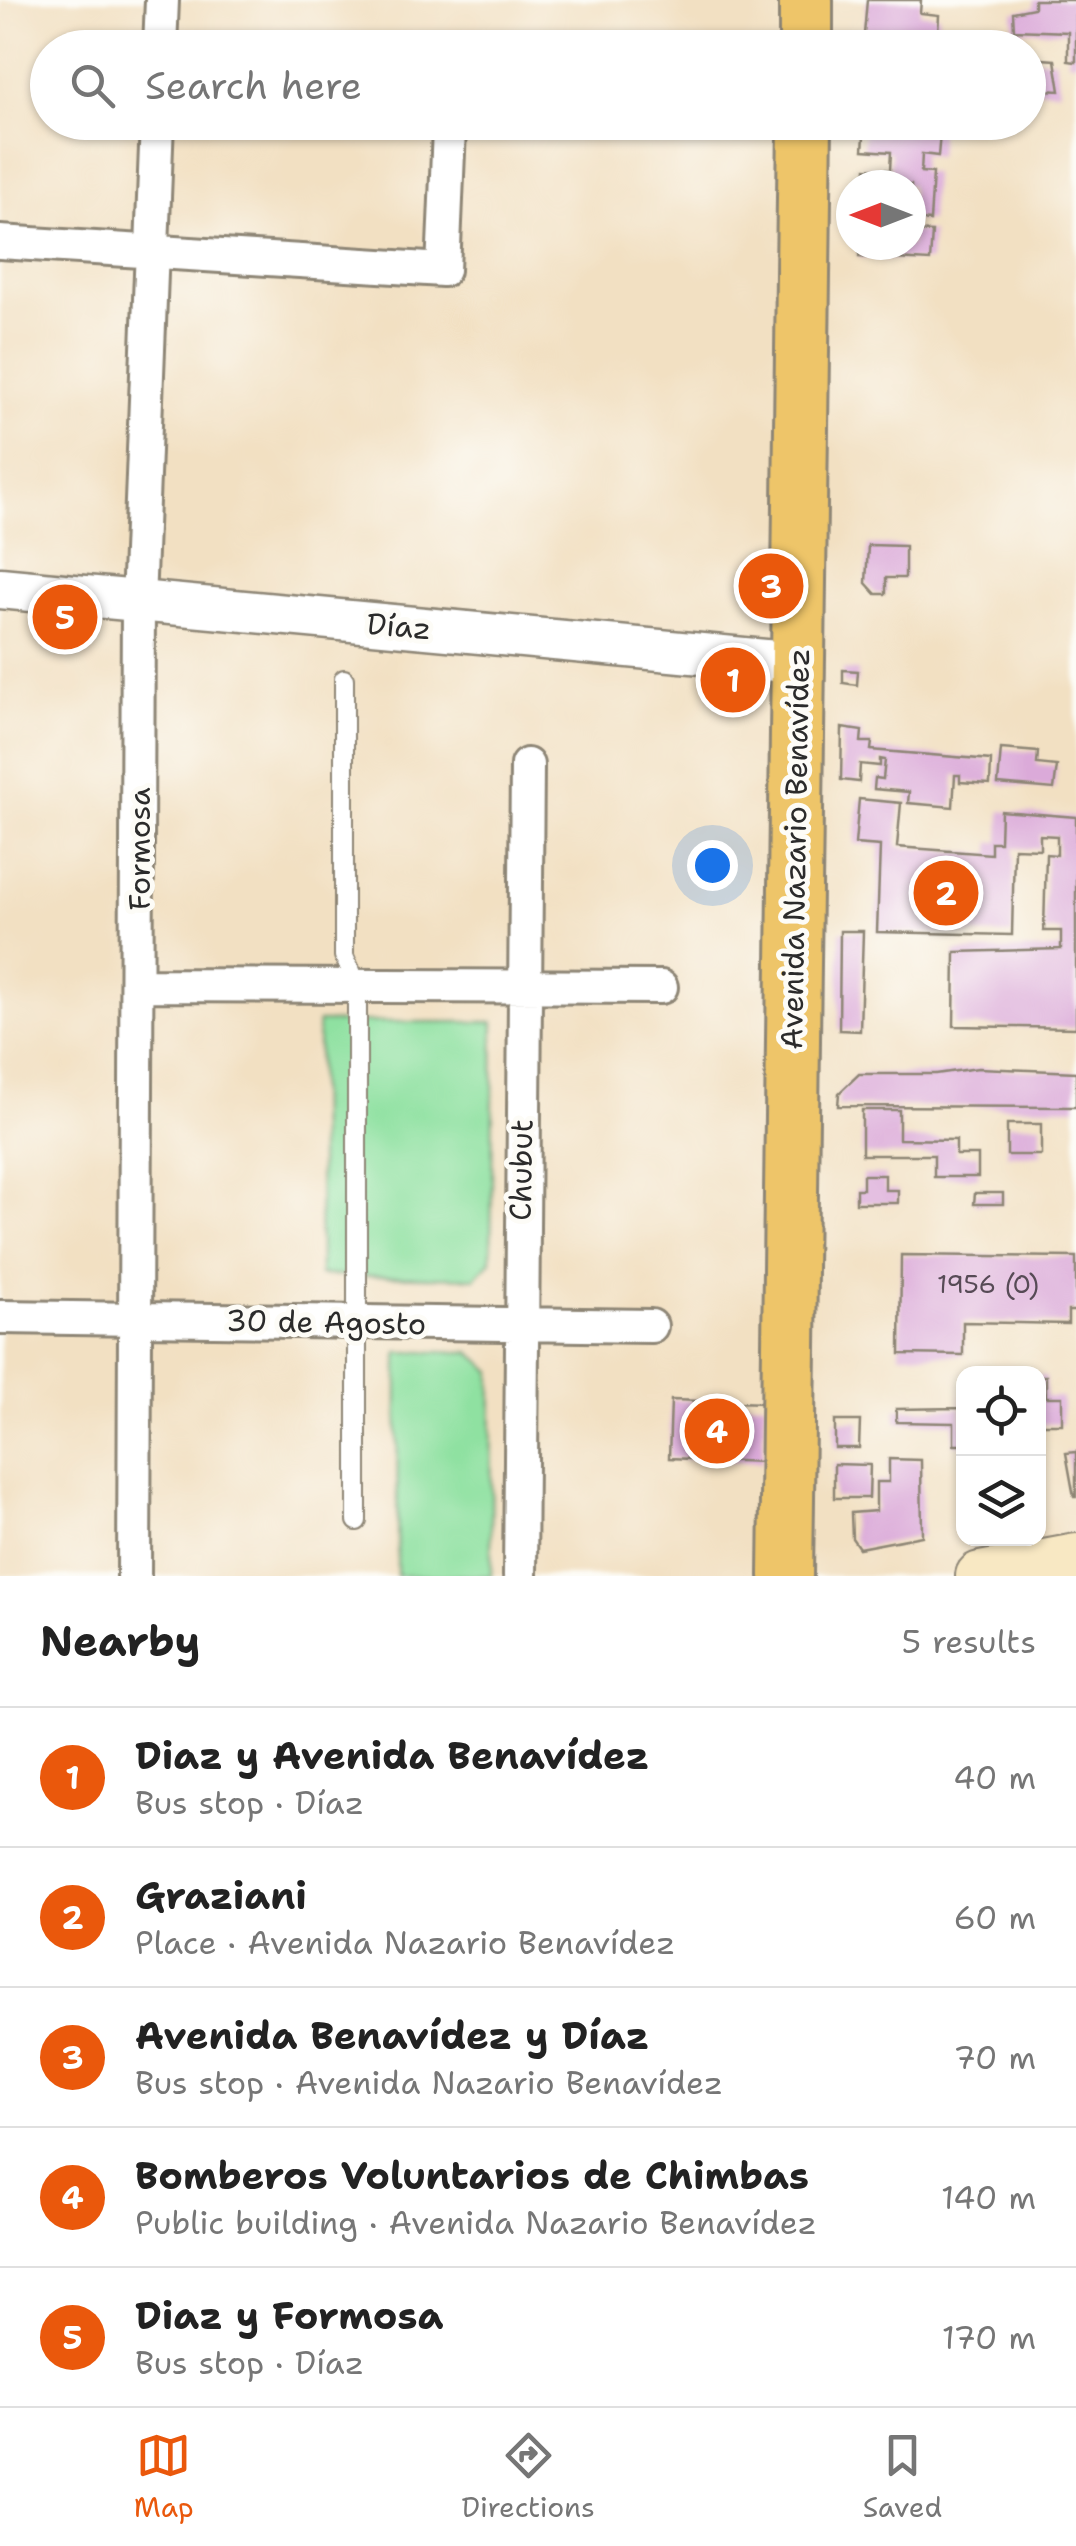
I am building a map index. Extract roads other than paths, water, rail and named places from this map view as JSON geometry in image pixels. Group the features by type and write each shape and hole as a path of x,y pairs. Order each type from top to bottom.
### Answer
{"main road":[{"path":"806,0 806,30"},
{"name":"Avenida Nazario Benavídez","path":"786,1576 805,140"},
{"path":"980,1576 1076,1558"}],"street":[{"path":"161,30 162,0"},
{"name":"Formosa","path":"134,1576 138,602 156,140"},
{"path":"0,242 442,270 448,140"},
{"name":"Díaz","path":"0,588 798,663"},
{"name":"Chubut","path":"520,1576 527,765"},
{"path":"139,984 662,987"},
{"name":"30 de Agosto","path":"0,1317 651,1326"}],"lane":[{"path":"344,679 344,956 356,986 356,1520"}],"place":[{"name":"Avenida Benavídez y Díaz","path":"771,586"},
{"name":"Diaz y Formosa","path":"65,617"},
{"name":"Diaz y Avenida Benavídez","path":"733,680"},
{"name":"Graziani","path":"946,893"},
{"name":"Bomberos Voluntarios de Chimbas","path":"717,1431"}]}
